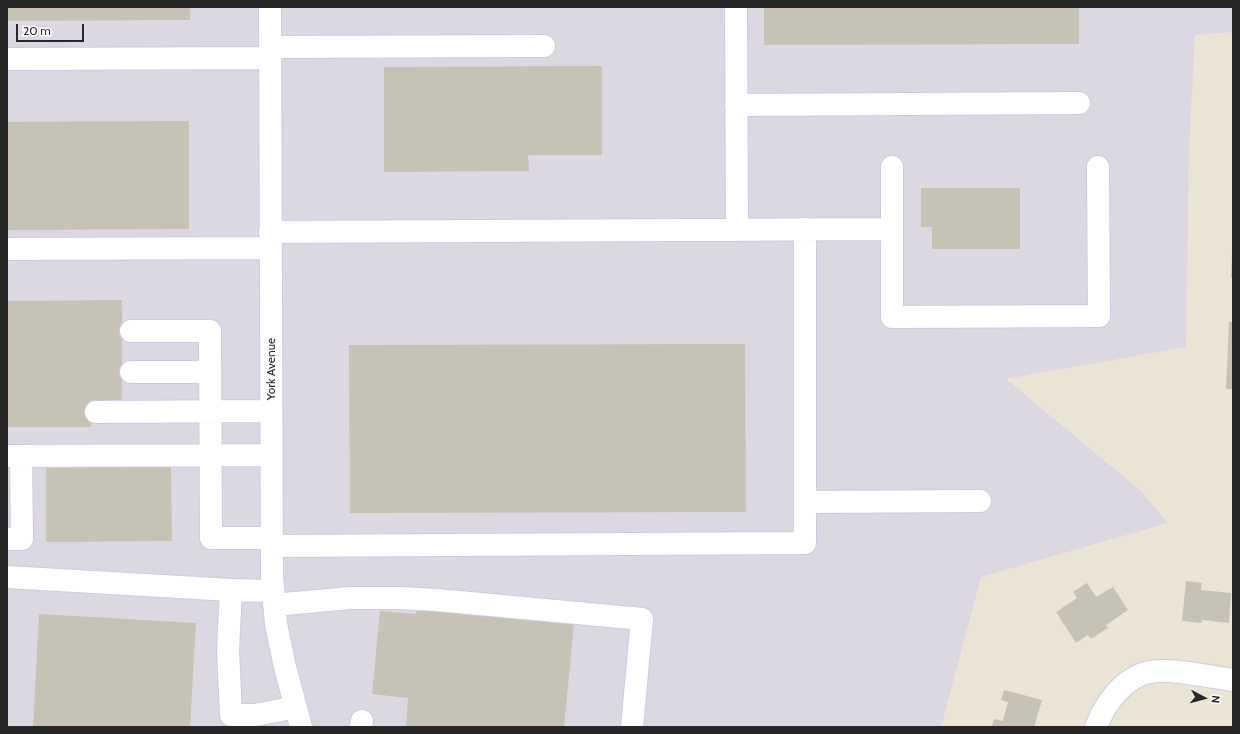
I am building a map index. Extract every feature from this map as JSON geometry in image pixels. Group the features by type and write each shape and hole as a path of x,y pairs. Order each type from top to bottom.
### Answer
{"street":[{"name":"York Avenue","path":"270,7 271,455 274,598 280,644 299,717"},
{"path":"736,7 737,230"},
{"path":"7,59 544,46"},
{"path":"736,105 1079,104"},
{"path":"892,168 892,317 1099,316 1098,167"},
{"path":"131,331 210,331 211,538 272,542 806,543 804,229"},
{"path":"7,250 270,240 737,230 892,229"},
{"path":"131,372 210,372"},
{"path":"96,412 271,411"},
{"path":"7,539 22,539 14,456 271,455"},
{"path":"805,502 980,501"},
{"path":"7,577 231,590 274,598 408,598 445,600 642,619 632,727"},
{"path":"231,590 228,650 231,715 299,717"},
{"path":"1096,727 1105,708 1114,695 1124,685 1138,676 1150,672 1179,672 1233,680"}],"shaded area":[{"path":"7,7 1233,7 1233,32 1195,35 1189,150 1186,347 1006,379 1141,491 1168,523 981,577 941,727 7,727"}],"building":[{"path":"7,7 190,7 190,20 7,21"},
{"path":"764,7 1079,7 1079,44 764,45"},
{"path":"602,66 602,155 528,155 529,171 384,172 384,67"},
{"path":"189,121 189,229 7,230 7,122"},
{"path":"921,188 1020,188 1020,249 932,249 932,227 921,227"},
{"path":"1232,253 1233,278 1231,278"},
{"path":"122,300 122,401 90,401 91,427 7,427 7,301"},
{"path":"1229,322 1233,322 1233,389 1226,389"},
{"path":"745,344 746,512 350,513 349,345"},
{"path":"46,466 171,466 172,541 46,542"},
{"path":"1186,581 1202,583 1201,590 1231,593 1229,623 1202,620 1202,623 1182,621"},
{"path":"1087,583 1096,597 1113,587 1128,610 1106,625 1108,628 1091,639 1088,635 1076,643 1056,612 1077,598 1073,592"},
{"path":"417,609 574,623 564,727 406,727 408,698 372,694 380,611 416,614"},
{"path":"39,614 196,623 190,727 33,727"},
{"path":"1004,690 1042,700 1034,727 992,727 994,719 1003,721 1008,702 1001,700"}]}
